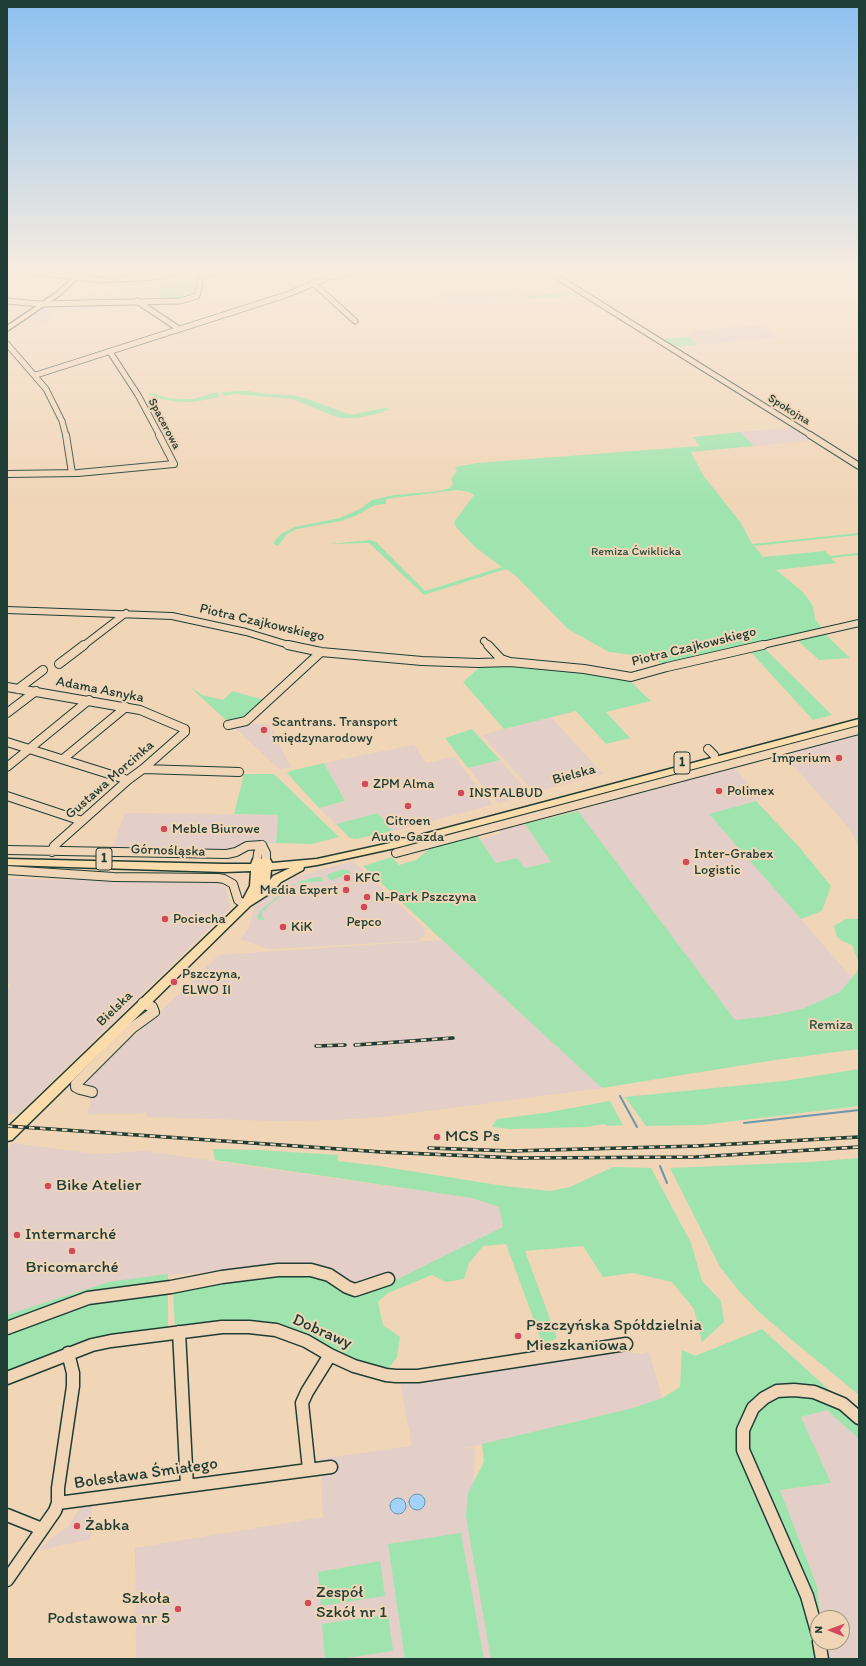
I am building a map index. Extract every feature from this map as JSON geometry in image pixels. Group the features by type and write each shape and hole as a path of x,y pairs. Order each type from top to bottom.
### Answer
{"main road":[{"name":"1","path":"804,734 859,716"},
{"name":"1","path":"804,734 859,722"},
{"name":"Bielska","path":"7,1136 258,890 287,873 317,862 392,846 771,746 804,734"},
{"name":"Bielska","path":"262,864 361,846 711,752 804,734"},
{"path":"771,746 792,748"},
{"name":"Górnośląska","path":"7,857 262,864"},
{"name":"Górnośląska","path":"7,862 224,868 262,864"},
{"name":"Bielska","path":"262,864 317,862"},
{"path":"258,890 262,864"},
{"path":"224,868 245,873 258,890"}],"street":[{"path":"7,474 72,473 62,421 46,389 36,375 11,348"},
{"path":"36,375 123,348"},
{"name":"Spokojna","path":"670,348 859,466"},
{"name":"Spacerowa","path":"72,473 174,464 138,395 110,352"},
{"name":"Piotra Czajkowskiego","path":"7,610 126,613 172,616 246,632 291,646 321,652 422,661 478,664 510,662 584,669 631,677 667,666 859,622"},
{"path":"59,664 126,613"},
{"name":"Piotra Czajkowskiego","path":"484,641 501,658 510,662"},
{"path":"228,725 246,721 321,652"},
{"path":"18,689 43,670"},
{"name":"Adama Asnyka","path":"7,687 126,707 152,714 185,729"},
{"path":"7,714 36,691"},
{"path":"7,767 89,700"},
{"path":"63,759 126,707"},
{"name":"Gustawa Morcinka","path":"52,852 54,846 128,780 143,770 185,732 185,729"},
{"path":"396,854 859,730"},
{"path":"7,742 128,780"},
{"path":"143,770 239,772"},
{"path":"7,796 82,821"},
{"path":"7,850 52,852 144,851 227,854 236,852 246,846 262,845 258,853 262,864"},
{"path":"7,870 114,877 218,878 224,879 233,884 238,900 245,904"},
{"path":"92,1092 76,1087 76,1084 132,1028 154,1012 152,1008 143,1003"},
{"path":"7,1328 88,1298 171,1287 222,1277 278,1270 311,1270 329,1275 346,1287 354,1290 388,1279"},
{"name":"Dobrawy","path":"7,1378 68,1353 92,1345 111,1341 235,1326 263,1328 290,1335 306,1341 330,1355 370,1371 386,1375 405,1376 626,1344"},
{"path":"179,1332 186,1486"},
{"path":"58,1503 58,1488 73,1386 73,1373 68,1353"},
{"path":"309,1469 302,1403 307,1392 330,1355"},
{"path":"811,1610 807,1596 743,1450 743,1430 753,1408 764,1398 777,1391 794,1390 814,1392 843,1404 859,1418"},
{"name":"Bolesława Śmiałego","path":"7,1580 58,1503 331,1467"},
{"path":"7,1515 42,1529"}],"shaded area":[{"path":"793,427 813,440 754,446 740,432"},
{"path":"551,717 603,774 534,792 482,735"},
{"path":"245,724 269,724 291,767 279,769 233,726"},
{"path":"859,734 859,846 849,828 782,753"},
{"path":"414,745 426,763 454,757 493,805 392,831 378,813 336,824 319,808 345,801 324,763"},
{"path":"500,760 530,794 498,803 468,768"},
{"path":"733,766 761,799 710,814 852,978 840,992 802,1009 769,1016 735,1020 578,811"},
{"path":"125,813 278,815 276,843 249,844 228,851 112,849"},
{"path":"525,824 551,862 525,868 517,858 496,863 480,839 501,833 499,831"},
{"path":"353,861 422,926 426,933 422,938 416,941 268,949 240,939 249,928 254,907 265,895 278,886 296,877"},
{"path":"7,878 123,882 218,882 225,886 230,908 18,1114 7,1113 7,988 11,985 7,983"},
{"path":"442,940 602,1088 383,1117 336,1120 275,1121 147,1117 146,1112 139,1114 87,1114 92,1092 91,1087 85,1081 130,1035 134,1037 219,955"},
{"path":"13,1143 95,1154 144,1151 472,1198 499,1207 503,1227 398,1279 366,1289 286,1268 164,1275 107,1284 76,1292 7,1319 7,1150"},
{"name":"Zespół Szkół nr 1","path":"623,1351 641,1354 649,1351 662,1398 633,1408 463,1448 475,1449 471,1525 491,1659 136,1659 135,1548 323,1517 320,1459 412,1446 400,1382 417,1381"},
{"path":"827,1410 859,1439 859,1659 823,1659 822,1650 850,1650 850,1610 819,1610 817,1586 780,1490 831,1483 801,1417"},
{"path":"92,1506 91,1539 39,1550 50,1539 68,1527 80,1508"}],"green space":[{"path":"247,391 292,395 308,399 348,414 384,408 390,409 381,413 357,418 339,418 292,399 234,394 224,396 221,392"},
{"path":"217,392 220,397 194,402 178,402 161,399 148,394 152,393 168,398 193,399"},
{"name":"Remiza Ćwiklicka","path":"740,432 754,446 691,452 703,475 741,523 752,544 859,533 859,535 754,546 763,557 825,551 830,556 859,553 859,555 831,558 836,563 776,570 803,592 813,606 815,619 822,628 668,665 634,655 609,652 568,629 516,576 506,569 424,595 369,543 330,544 370,540 376,542 425,591 502,567 476,548 456,527 454,522 474,495 469,492 457,490 386,499 386,504 375,505 355,516 341,521 297,529 287,534 278,546 274,544 281,534 295,527 340,518 360,509 372,500 394,495 439,491 450,488 453,484 451,479 457,471 455,467 477,463 700,446 693,437"},
{"path":"823,632 850,658 819,660 797,640"},
{"path":"763,647 832,715 813,720 749,650"},
{"path":"500,666 607,675 630,681 651,701 606,712 630,738 606,744 576,711 504,729 463,682 480,667"},
{"path":"189,686 202,695 223,700 232,691 264,700 244,719 228,722"},
{"path":"472,729 500,760 468,768 445,738"},
{"path":"324,763 345,801 319,808 287,773"},
{"path":"244,774 274,774 339,837 312,844 276,843 278,815 234,814"},
{"path":"756,801 800,848 831,886 822,911 801,919 709,814"},
{"name":"Remiza","path":"578,811 735,1020 769,1016 802,1009 840,992 859,969 859,1049 775,1060 602,1088 363,866 392,857 399,865 416,860 433,846 477,835 496,863 517,858 525,868 551,862 525,824"},
{"path":"378,813 392,831 356,839 350,838 336,824"},
{"path":"344,869 351,873 329,880 327,876 328,874"},
{"path":"322,877 323,881 299,883 294,885 267,907 265,911 262,911 262,918 266,919 259,920 257,918 260,911 288,888 301,881"},
{"path":"846,919 859,919 859,963 852,945 837,937 834,926"},
{"path":"859,1069 859,1106 702,1125 646,1126 625,1097 784,1081"},
{"path":"610,1101 623,1125 608,1126 604,1124 586,1127 510,1129 492,1127 497,1119 544,1113"},
{"path":"213,1149 338,1155 338,1161 504,1186 550,1191 570,1187 613,1167 651,1168 691,1243 702,1281 721,1301 724,1322 702,1342 694,1309 672,1282 633,1273 603,1277 583,1246 525,1251 557,1338 543,1345 506,1244 483,1246 469,1263 464,1279 446,1282 432,1275 388,1293 378,1302 383,1325 400,1337 397,1357 386,1372 353,1360 278,1326 175,1329 173,1289 204,1284 225,1284 273,1273 286,1268 367,1289 398,1279 503,1227 499,1207 472,1198 215,1160"},
{"path":"859,1158 859,1395 758,1311 740,1292 720,1267 670,1168 810,1162"},
{"path":"168,1274 168,1329 7,1374 7,1315 108,1282"},
{"path":"762,1329 859,1417 859,1439 827,1410 801,1417 831,1483 780,1490 817,1586 819,1610 810,1610 810,1650 822,1650 823,1659 491,1659 466,1516 468,1493 484,1462 482,1444 633,1408 662,1398 680,1387 682,1350 695,1356"},
{"path":"461,1533 484,1659 405,1659 388,1544"},
{"path":"380,1561 385,1596 321,1606 318,1572"},
{"path":"388,1614 393,1651 339,1659 325,1659 322,1624"}],"water":[{"path":"417,1494 424,1499 425,1502 420,1509 417,1510 410,1505 409,1502 414,1495"},
{"path":"398,1498 404,1500 406,1506 404,1512 398,1514 392,1512 390,1506 392,1500"}],"waterway":[{"path":"620,1096 637,1127"},
{"path":"744,1123 859,1110"},
{"path":"660,1166 667,1183"}],"railway":[{"path":"355,1045 453,1038"},
{"path":"316,1046 345,1045"},
{"path":"7,1126 382,1152 519,1158 696,1157 859,1147"},
{"path":"429,1148 511,1151 697,1146 859,1137"}],"place":[{"name":"Scantrans. Transport międzynarodowy","path":"264,730"},
{"name":"Imperium","path":"839,758"},
{"name":"ZPM Alma","path":"365,784"},
{"name":"Polimex","path":"719,791"},
{"name":"INSTALBUD","path":"461,793"},
{"name":"Citroen Auto-Gazda","path":"408,806"},
{"name":"Meble Biurowe","path":"164,829"},
{"name":"Inter-Grabex Logistic","path":"686,862"},
{"name":"KFC","path":"347,878"},
{"name":"Media Expert","path":"346,890"},
{"name":"N-Park Pszczyna","path":"367,897"},
{"name":"Pepco","path":"364,907"},
{"name":"Pociecha","path":"165,919"},
{"name":"KiK","path":"283,927"},
{"name":"Pszczyna, ELWO II","path":"174,982"},
{"name":"MCS Ps","path":"437,1137"},
{"name":"Bike Atelier","path":"48,1186"},
{"name":"Intermarché","path":"17,1235"},
{"name":"Bricomarché","path":"72,1251"},
{"name":"Pszczyńska Spółdzielnia Mieszkaniowa","path":"518,1336"},
{"name":"Żabka","path":"77,1526"},
{"name":"Zespół Szkół nr 1","path":"308,1603"},
{"name":"Szkoła Podstawowa nr 5","path":"178,1609"}]}
